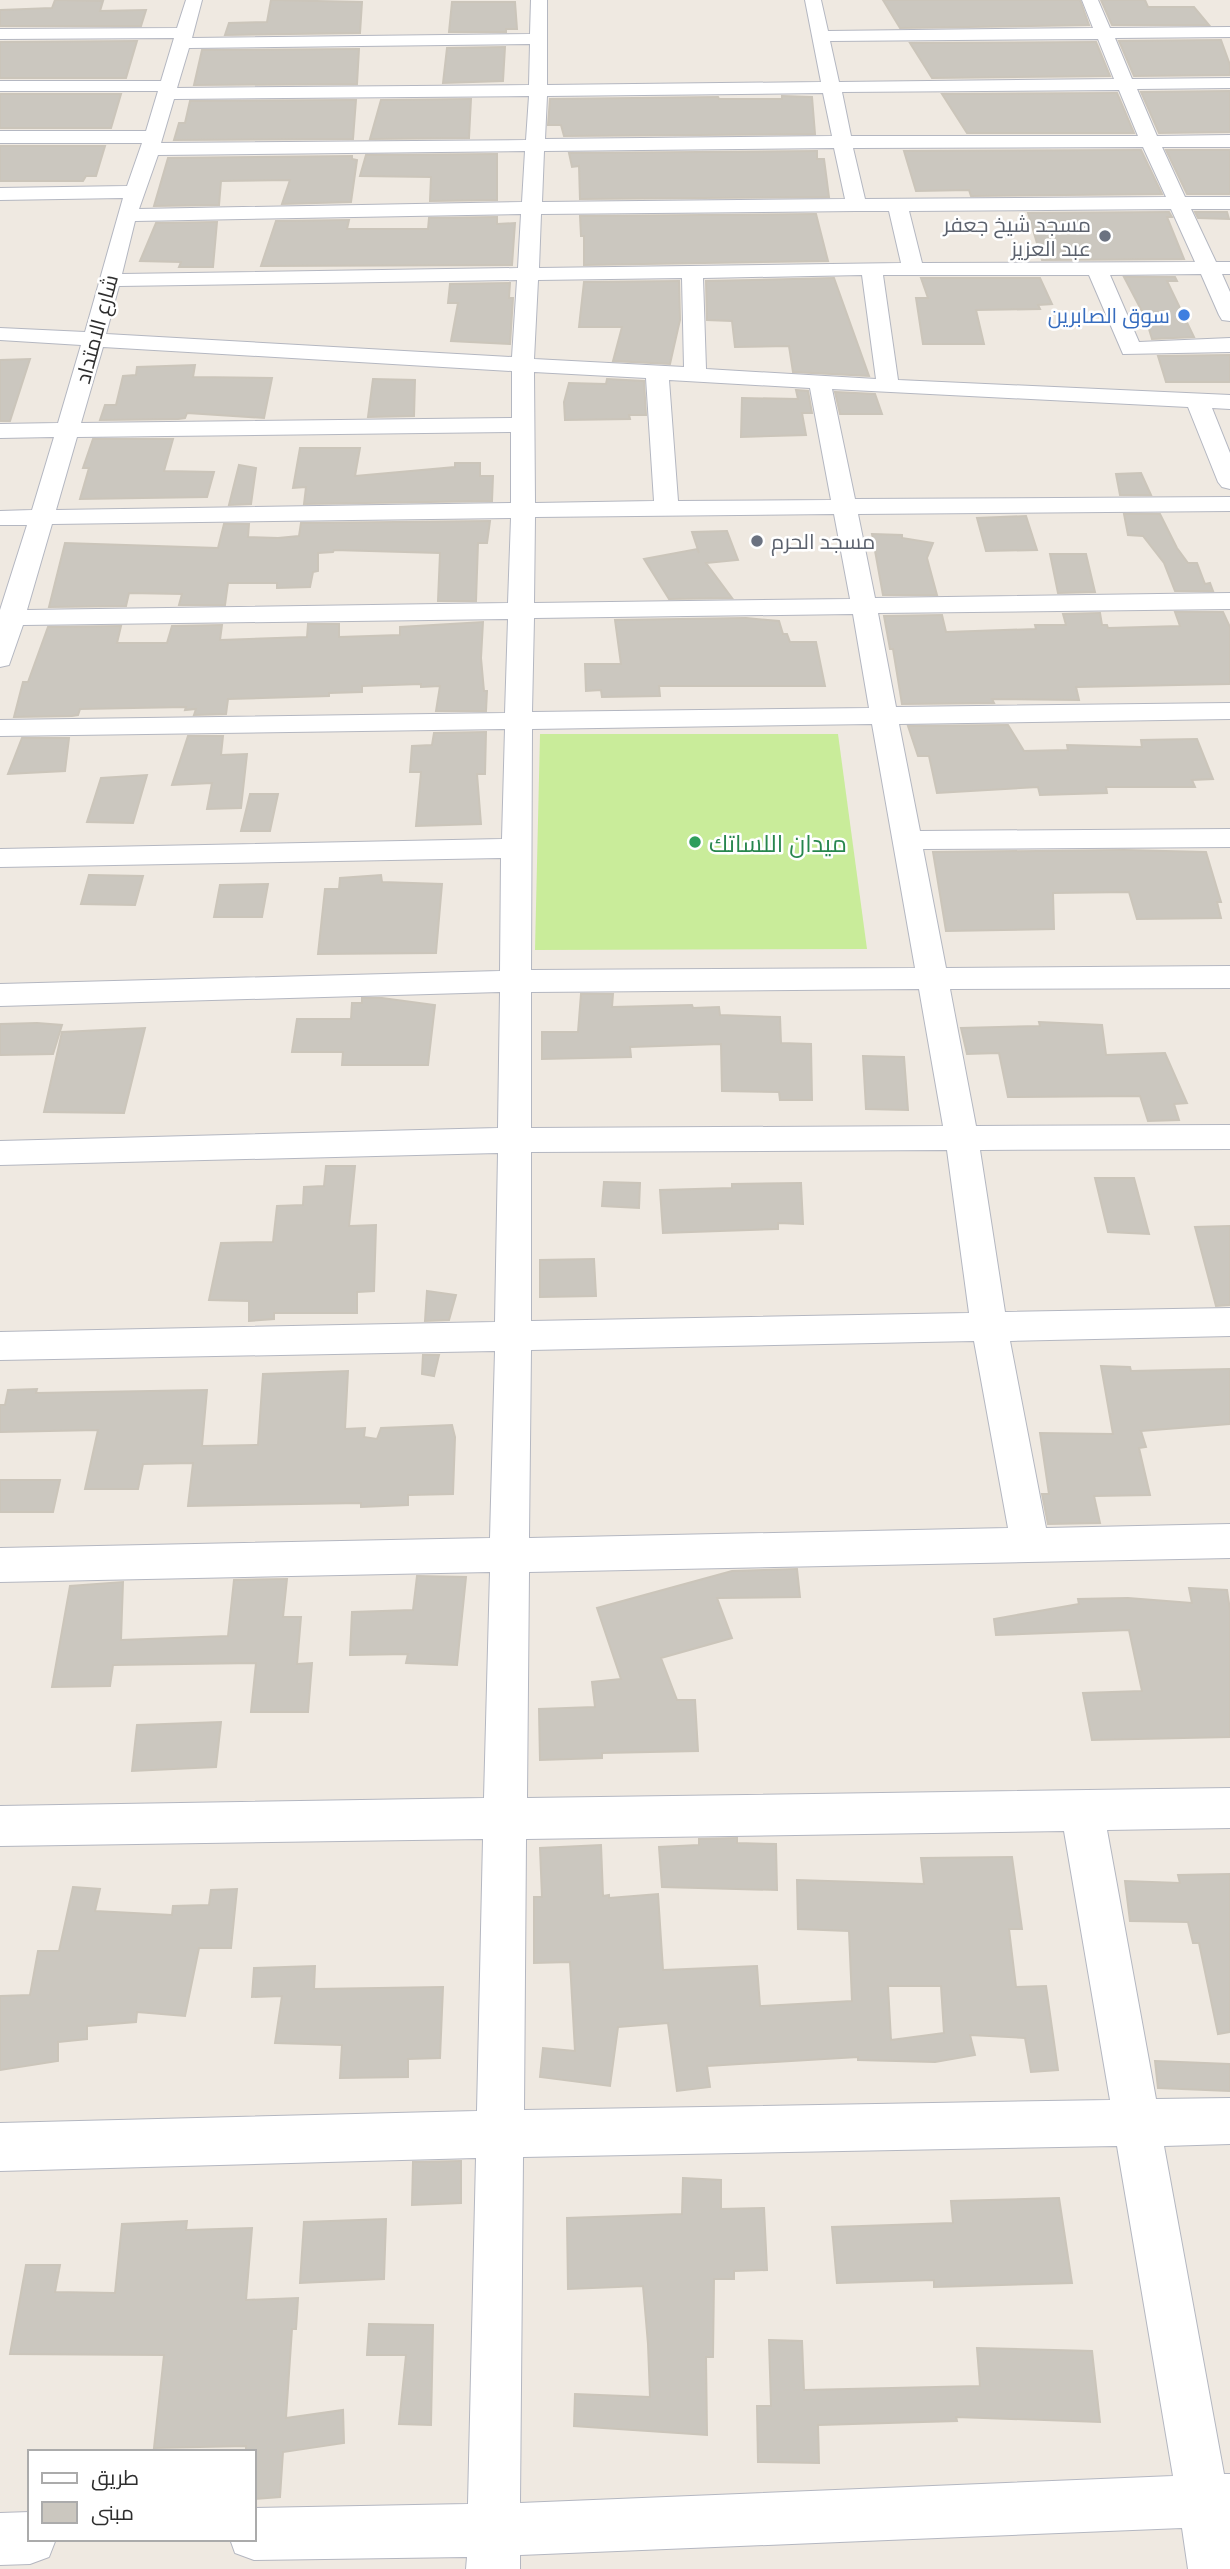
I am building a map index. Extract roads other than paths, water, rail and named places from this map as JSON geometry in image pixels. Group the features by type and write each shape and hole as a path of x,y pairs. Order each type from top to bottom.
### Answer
{"street":[{"name":"شارع الامتداد","path":"0,659 6,618 42,518 127,215 194,0"},
{"path":"493,2550 507,1817 523,364 538,90 539,0"},
{"path":"813,0 856,205"},
{"path":"1090,0 1150,142 1230,315"},
{"path":"821,36 1230,32"},
{"path":"0,34 183,38 540,39"},
{"path":"0,86 167,90 538,90 1230,83"},
{"path":"0,138 151,143 535,145 1230,141"},
{"path":"0,194 134,192"},
{"path":"127,215 531,208 1230,204"},
{"path":"898,205 913,269"},
{"path":"110,280 872,269 1230,268"},
{"path":"872,269 888,386"},
{"path":"1097,269 1131,349 1147,398"},
{"path":"692,271 695,374"},
{"path":"0,334 820,383 1230,402"},
{"path":"1131,349 1230,345"},
{"path":"657,372 666,508"},
{"path":"820,383 962,1139 989,1326 1030,1544"},
{"path":"1197,400 1230,482"},
{"path":"0,431 523,425"},
{"path":"0,519 666,508 1230,504"},
{"path":"6,618 1230,601"},
{"path":"0,728 1230,711"},
{"path":"906,840 1230,838"},
{"path":"0,858 516,848"},
{"path":"0,995 515,981 1230,977"},
{"path":"0,1153 515,1140 1230,1137"},
{"path":"0,1346 1230,1322"},
{"path":"0,1564 1230,1541"},
{"path":"0,1826 1230,1808"},
{"path":"1082,1810 1136,2123 1216,2500 1215,2569"},
{"path":"0,2147 501,2134 1230,2121"},
{"path":"256,2535 493,2550 1216,2500"},
{"path":"0,2539 28,2538"}],"place":[{"name":"مسجد شيخ جعفر عبد العزيز","path":"1105,236"},
{"name":"سوق الصابرين","path":"1184,315"},
{"name":"مسجد الحرم","path":"757,541"},
{"name":"ميدان اللساتك","path":"695,842"}]}
